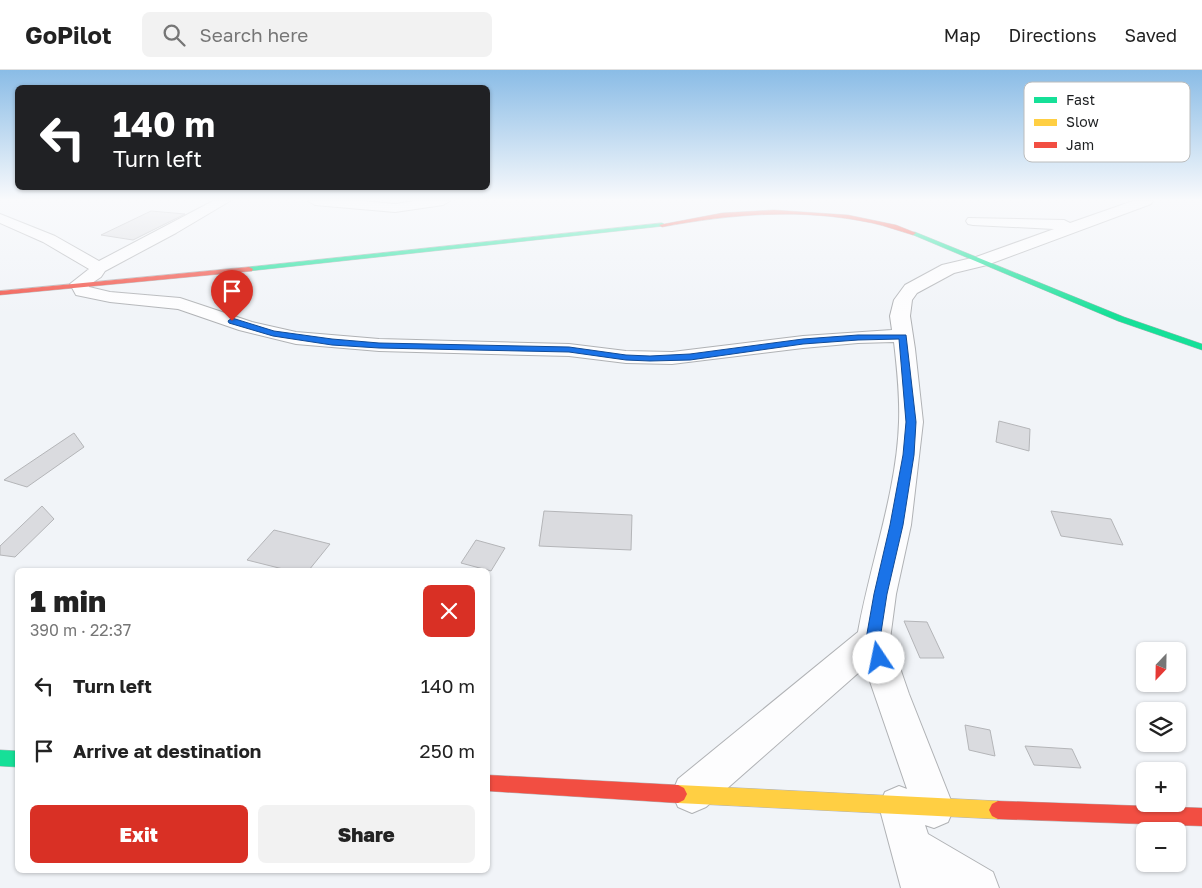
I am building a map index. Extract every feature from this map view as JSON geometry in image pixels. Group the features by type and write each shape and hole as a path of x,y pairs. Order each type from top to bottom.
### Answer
{"street":[{"path":"49,239 98,268"},
{"path":"79,284 95,273 98,268 153,239"},
{"path":"0,293 79,284 118,283 524,239"},
{"path":"929,239 1121,319 1202,347"},
{"path":"923,888 912,848 917,807 891,694 873,639 880,594 897,525 909,447 911,422 910,394 900,316 903,300 911,289 948,269 981,261 1041,239"},
{"path":"79,284 82,290 92,294 180,304 246,326 296,338 379,345 569,350 626,358 672,358 803,342 858,337 903,336"},
{"path":"692,793 873,639"},
{"path":"0,758 15,759"},
{"path":"490,782 917,807 1202,817"},
{"path":"912,848 977,888"}],"building":[{"path":"999,421 1030,429 1029,451 996,442"},
{"path":"74,433 84,447 27,487 4,480"},
{"path":"42,506 54,519 15,557 0,555 0,546"},
{"path":"544,511 632,515 631,550 539,546"},
{"path":"1051,511 1111,519 1123,545 1061,536"},
{"path":"274,530 330,544 311,568 279,568 247,560"},
{"path":"476,540 505,548 491,571 490,568 480,568 461,563"},
{"path":"904,621 927,622 944,658 920,658"},
{"path":"965,725 990,730 995,756 969,750"},
{"path":"1025,746 1072,749 1081,768 1034,765"}],"traffic: fast":[{"path":"249,269 529,239"},
{"path":"928,239 1121,319 1202,347"},
{"path":"0,758 15,759"}],"traffic: slow":[{"path":"678,794 998,810"}],"traffic: jam":[{"path":"0,293 249,269"},
{"path":"490,783 678,794"},
{"path":"998,810 1202,817"}],"route":[{"path":"232,321 296,338 332,342 569,350 626,358 690,357 803,342 858,337 903,336 910,394 911,422 897,525 880,594 873,639 879,658"}]}
